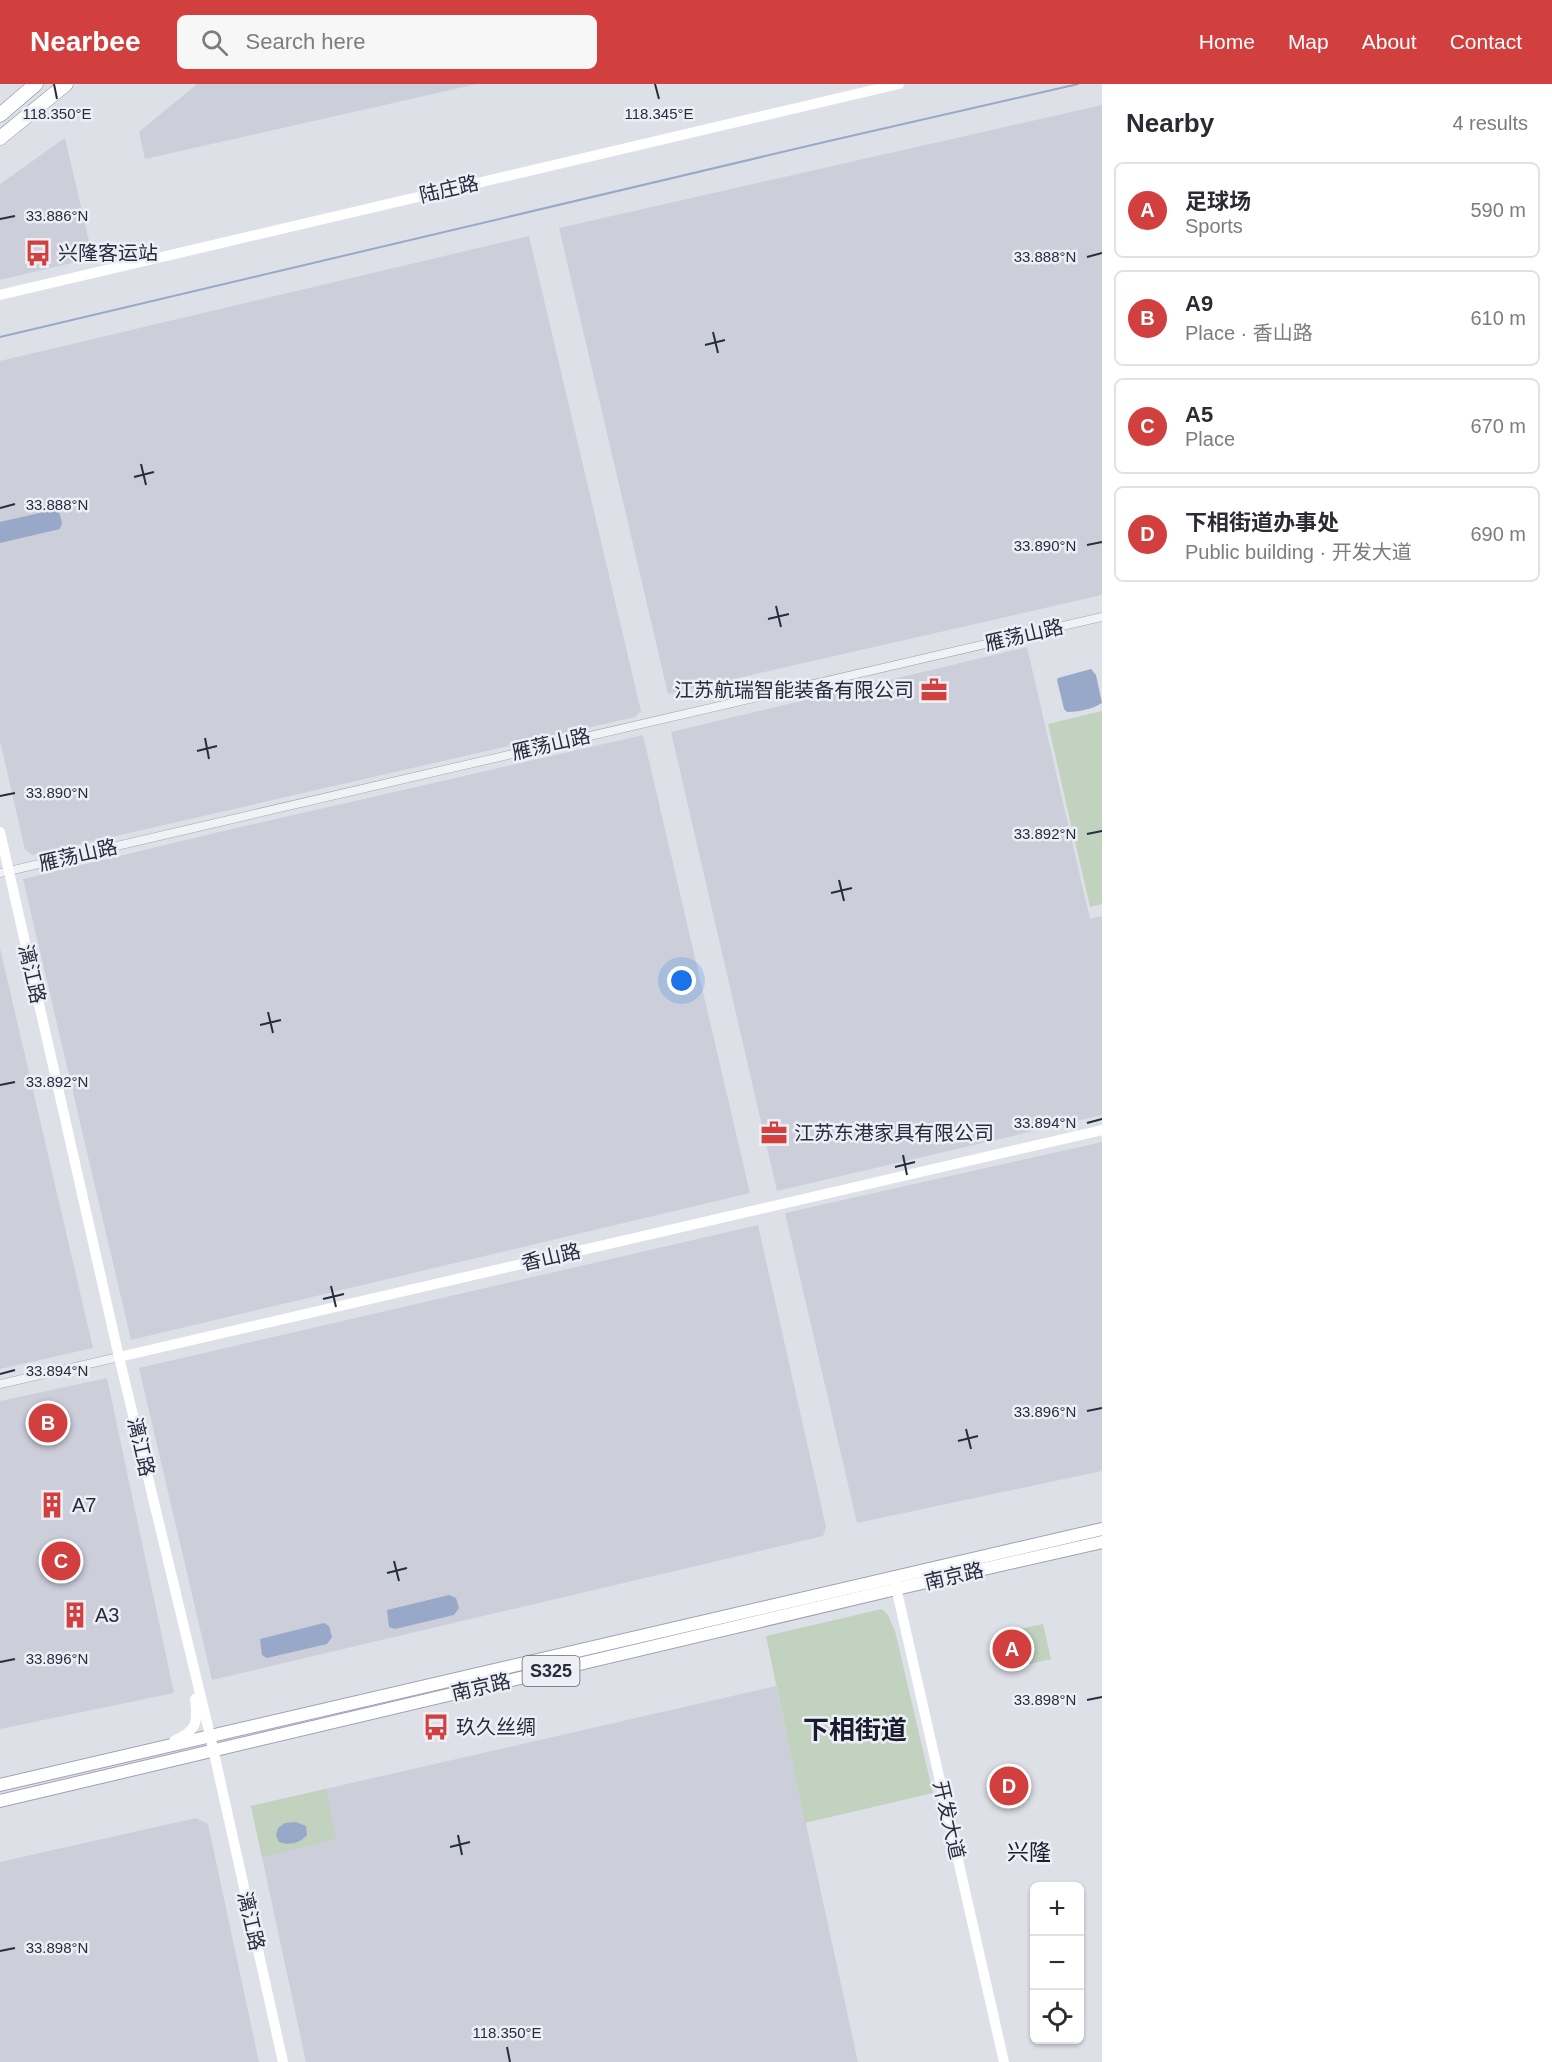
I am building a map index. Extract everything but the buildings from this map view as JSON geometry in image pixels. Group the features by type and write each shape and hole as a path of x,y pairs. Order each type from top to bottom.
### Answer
{"highway":[{"path":"0,115 36,84"},
{"path":"0,138 66,84"}],"main road":[{"name":"南京路","path":"0,1801 895,1583 1102,1529"},
{"name":"南京路","path":"0,1785 210,1735 895,1583 1102,1542"}],"street":[{"name":"陆庄路","path":"0,294 898,84"},
{"name":"雁荡山路","path":"4,872 1102,617"},
{"name":"漓江路","path":"0,832 4,872 210,1735 283,2062"},
{"name":"香山路","path":"0,1384 1102,1130"},
{"name":"开发大道","path":"895,1583 1004,2062"},
{"path":"160,1747 188,1734 196,1722 190,1654"}],"shaded area":[{"path":"197,84 477,84 145,159 139,132"},
{"path":"1102,105 1102,595 668,694 559,228"},
{"path":"65,138 93,258 0,280 0,184"},
{"path":"529,236 641,711 635,717 33,855 25,850 0,741 0,361"},
{"path":"1027,647 1090,919 1102,916 1102,1115 777,1191 671,732"},
{"path":"643,735 750,1193 131,1340 23,879"},
{"path":"0,948 93,1348 0,1369"},
{"path":"1102,1142 1102,1471 857,1523 785,1213"},
{"path":"758,1225 826,1527 823,1536 212,1680 139,1368"},
{"path":"107,1378 174,1693 0,1729 0,1401"},
{"path":"776,1686 858,2062 306,2062 251,1806"},
{"path":"196,1818 208,1824 259,2062 0,2062 0,1862"}],"green space":[{"path":"1102,711 1102,904 1090,907 1048,724"},
{"path":"882,1609 888,1615 895,1631 933,1793 805,1823 766,1636"},
{"path":"1043,1624 1051,1659 1004,1670 997,1634"},
{"path":"326,1789 336,1839 262,1857 251,1806"}],"water":[{"path":"57,509 62,523 60,529 0,543 0,522"},
{"path":"1091,669 1096,675 1102,703 1085,710 1067,712 1064,709 1058,678"},
{"path":"449,1595 456,1598 459,1608 454,1615 395,1629 389,1627 387,1610"},
{"path":"324,1623 329,1626 332,1637 327,1644 267,1658 262,1655 260,1639"},
{"path":"296,1822 306,1826 307,1835 294,1843 279,1842 276,1835 278,1828 285,1823"}],"waterway":[{"path":"0,337 1078,84"}],"place":[{"name":"兴隆客运站","path":"38,253"},
{"name":"江苏航瑞智能装备有限公司","path":"934,690"},
{"name":"江苏东港家具有限公司","path":"774,1133"},
{"name":"A9","path":"48,1423"},
{"name":"A7","path":"52,1505"},
{"name":"A5","path":"61,1561"},
{"name":"A3","path":"75,1615"},
{"name":"足球场","path":"1012,1649"},
{"name":"玖久丝绸","path":"436,1727"},
{"name":"下相街道办事处","path":"1009,1786"}],"district":[{"name":"下相街道","path":"855,1730"},
{"name":"兴隆","path":"1029,1852"}]}
